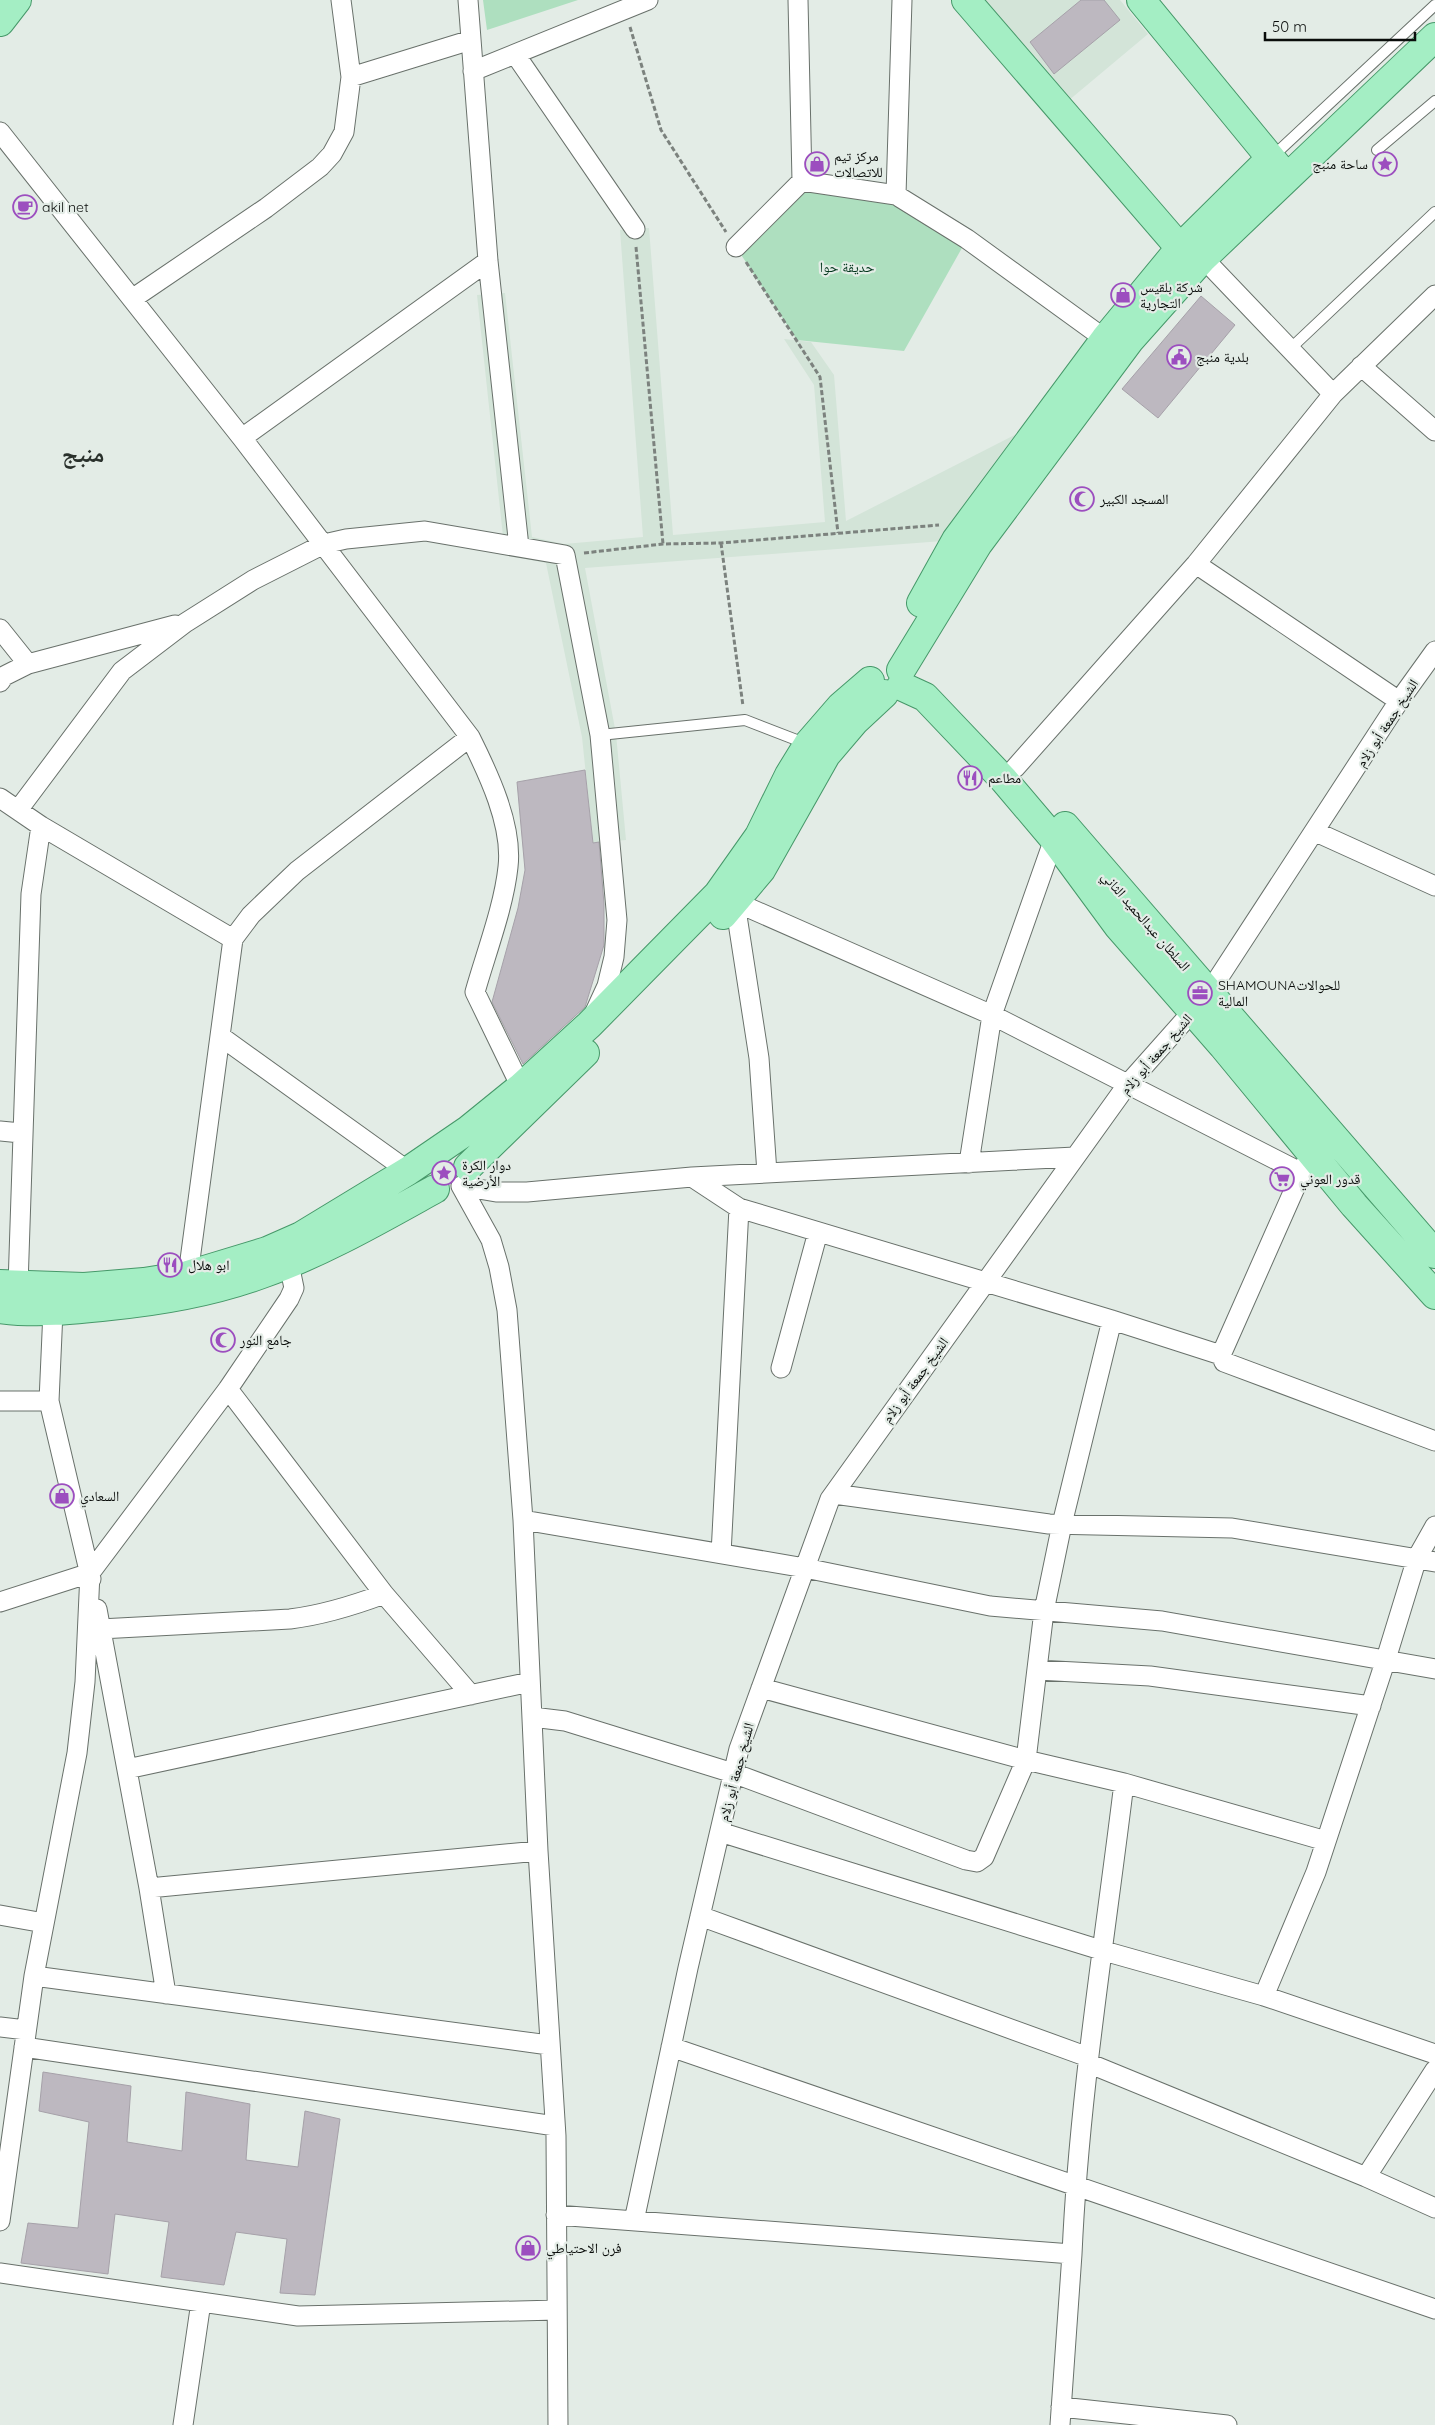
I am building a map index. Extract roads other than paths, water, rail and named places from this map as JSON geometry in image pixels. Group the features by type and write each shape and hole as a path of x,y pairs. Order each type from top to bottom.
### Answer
{"main road":[{"path":"0,22 17,0"},
{"path":"966,0 1191,253"},
{"path":"1142,0 1278,167"},
{"path":"0,1309 53,1311 147,1302 187,1295 260,1275 289,1264 373,1224 455,1181 632,1008 727,898 789,776 808,744 835,712 891,678 956,540 1105,339 1278,167 1435,38"},
{"path":"9,1285 84,1287 144,1282 188,1275 266,1251 301,1236 408,1171 468,1130 521,1087 727,898 761,870 826,755 891,678 978,544 1055,438 1130,340 1191,253"},
{"path":"891,678 925,697 1004,780 1054,839 1118,926 1200,1003 1223,1046 1306,1162 1354,1205 1435,1295"},
{"name":"السلطان عبدالحميد الثاني","path":"891,678 933,688 1015,768 1200,1003 1435,1254"},
{"path":"441,1150 455,1151 466,1160 455,1181 430,1184 425,1171 429,1158 441,1150"}],"street":[{"path":"132,299 266,208 320,167 332,154 344,132 351,78 341,0"},
{"path":"468,0 488,261 519,547"},
{"path":"474,71 648,0"},
{"path":"736,247 802,181 798,0"},
{"path":"896,195 902,0"},
{"path":"351,78 471,40"},
{"path":"515,54 635,229"},
{"path":"0,132 242,438 470,736 494,787 505,830 508,866 475,992 521,1087"},
{"path":"802,181 896,195 967,239 1105,339"},
{"path":"1191,253 1290,349 1333,394"},
{"path":"242,438 488,261"},
{"path":"1015,768 1196,564 1333,394 1435,296"},
{"path":"1362,366 1435,432"},
{"path":"18,810 122,671 185,623 253,580 324,544 346,539 425,530 565,555 600,735 617,920 614,957 607,986 590,1025"},
{"path":"1196,564 1399,701"},
{"path":"0,682 4,676 28,664 185,623"},
{"path":"0,629 28,664"},
{"name":"الشيخ جمعة أبو زلام","path":"634,2221 700,1916 739,1749 830,1499 1127,1085 1200,1003 1316,832 1399,701 1435,651"},
{"path":"188,1275 233,940 251,914 297,871 470,736"},
{"path":"0,798 41,826 233,940"},
{"path":"9,1285 22,1133 31,894 41,826"},
{"path":"1316,832 1435,886"},
{"path":"969,1162 992,1015 1054,839"},
{"path":"727,898 992,1015 1127,1085 1306,1162 1221,1355 1224,1362 1435,1441"},
{"path":"727,898 759,1058 767,1173"},
{"path":"220,1036 408,1171"},
{"path":"0,1130 22,1133"},
{"path":"455,1181 496,1192 527,1192 692,1176 1075,1157"},
{"path":"692,1176 739,1208 1112,1320 1221,1355"},
{"path":"455,1181 491,1240 499,1268 506,1310 523,1520 538,1851 555,2126 558,2425"},
{"path":"721,1554 739,1208"},
{"path":"781,1368 818,1232"},
{"path":"0,2222 4,2155 25,2039 34,1976 77,1753 85,1682 90,1573 228,1389 292,1294 294,1282 289,1264"},
{"path":"53,1311 49,1401 90,1573 149,1888 166,1994"},
{"path":"532,1717 566,1720 733,1773 966,1860 977,1862 984,1857 1026,1760 1044,1611 1062,1524 1112,1320"},
{"path":"228,1389 384,1594 471,1695"},
{"path":"0,1401 49,1401"},
{"path":"834,1494 1062,1524 1232,1528 1426,1560"},
{"path":"523,1520 805,1568 990,1606 1162,1621 1435,1669"},
{"path":"1264,1996 1316,1872 1386,1659 1426,1560 1435,1526"},
{"path":"0,1602 90,1573"},
{"path":"100,1630 290,1619 320,1615 350,1607 384,1594"},
{"path":"1037,1670 1150,1676 1371,1706"},
{"path":"127,1769 530,1682"},
{"path":"761,1688 1026,1760 1124,1783 1326,1841"},
{"path":"1124,1783 1104,1951 1088,2060 1075,2184 1072,2254 1060,2416 1228,2425"},
{"path":"720,1832 1104,1951 1264,1996 1435,2054"},
{"path":"149,1888 538,1851"},
{"path":"0,1915 44,1923"},
{"path":"700,1916 1088,2060 1435,2208"},
{"path":"34,1976 549,2045"},
{"path":"0,2027 25,2039 555,2126"},
{"path":"671,2047 1435,2309"},
{"path":"1366,2177 1435,2070"},
{"path":"556,2216 1072,2254"},
{"path":"0,2273 298,2316 557,2310"},
{"path":"183,2425 201,2302"}],"lane":[{"path":"1278,167 1435,5"},
{"path":"1377,150 1435,101"},
{"path":"1290,349 1435,212"},
{"path":"600,735 745,720 808,744"}],"place":[{"name":"مركز تيم للاتصالات","path":"817,164"},
{"name":"ساحة منبج","path":"1385,164"},
{"name":"akil net","path":"25,207"},
{"name":"شركة بلقيس التجارية","path":"1123,295"},
{"name":"بلدية منبج","path":"1179,357"},
{"name":"المسجد الكبير","path":"1082,499"},
{"name":"مطاعم","path":"970,778"},
{"name":"SHAMOUNAللحوالات المالية","path":"1200,993"},
{"name":"دوار الكرة الأرضية","path":"444,1173"},
{"name":"قدور العوني","path":"1282,1179"},
{"name":"ابو هلال","path":"170,1265"},
{"name":"جامع النور","path":"223,1340"},
{"name":"السعادي","path":"62,1496"},
{"name":"فرن الاحتياطي","path":"528,2248"}],"district":[{"name":"منبج","path":"83,453"}],"park label":[{"name":"حديقة حوا","path":"847,267"}]}
